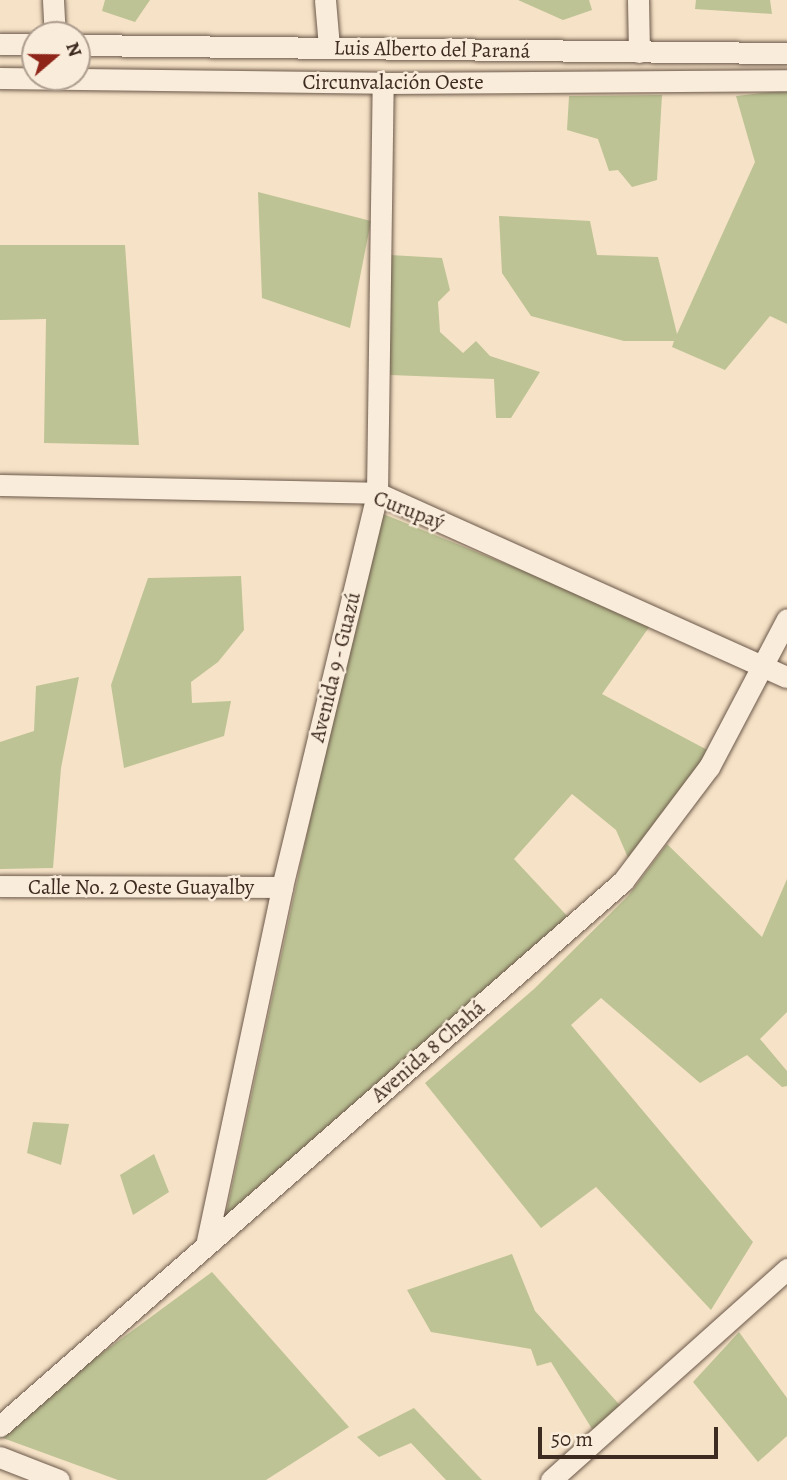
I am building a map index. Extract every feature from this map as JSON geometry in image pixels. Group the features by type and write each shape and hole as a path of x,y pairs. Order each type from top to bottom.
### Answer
{"street":[{"path":"53,0 54,21"},
{"path":"325,0 328,47"},
{"path":"638,0 639,52"},
{"path":"0,44 21,44"},
{"name":"Luis Alberto del Paraná","path":"91,45 787,53"},
{"name":"Circunvalación Oeste","path":"0,78 383,83 787,80"},
{"name":"Avenida 9 - Guazú","path":"207,1241 282,887 377,493 383,83"},
{"name":"Curupa´y","path":"0,485 377,493 787,677"},
{"name":"Avenida 8 Chahá","path":"0,1426 207,1241 623,881 709,767 765,667 787,619"},
{"name":"Calle No. 2 Oeste Guayalby","path":"0,886 282,887"},
{"path":"551,1480 787,1269"},
{"path":"0,1458 59,1480"}],"green space":[{"path":"105,0 150,0 135,22 102,11"},
{"path":"518,0 589,0 592,10 563,20"},
{"path":"696,0 770,0 772,14 695,9"},
{"path":"787,90 787,324 770,316 725,370 672,347 674,341 624,341 531,316 502,273 499,216 590,221 597,255 658,257 677,334 755,162 736,96"},
{"path":"662,95 657,180 632,187 618,170 609,171 598,139 567,130 569,96"},
{"path":"258,192 371,221 350,328 262,298"},
{"path":"0,245 125,245 139,445 44,443 46,319 0,320"},
{"path":"390,255 442,258 450,290 438,302 440,332 463,353 476,341 490,356 540,372 511,418 496,418 494,379 390,375"},
{"path":"376,511 652,623 602,694 713,753 629,860 616,830 572,794 514,859 570,919 225,1219"},
{"path":"241,576 244,630 218,662 191,682 192,703 231,701 224,736 124,768 111,685 148,578"},
{"path":"79,677 61,768 53,868 0,869 0,742 34,731 36,686"},
{"path":"667,844 762,937 787,879 787,1012 760,1039 787,1071 787,1086 782,1087 747,1055 700,1083 601,998 571,1025 753,1242 711,1310 596,1187 541,1228 425,1083 534,989 628,896"},
{"path":"33,1122 69,1124 61,1165 27,1153"},
{"path":"154,1154 169,1192 133,1215 120,1175"},
{"path":"512,1254 535,1311 627,1413 592,1429 551,1362 537,1366 531,1349 431,1332 407,1290"},
{"path":"212,1272 349,1427 266,1480 118,1480 0,1437 0,1428"},
{"path":"739,1332 787,1398 787,1436 758,1462 693,1382"},
{"path":"414,1408 482,1480 446,1480 411,1443 379,1457 357,1437"}]}
